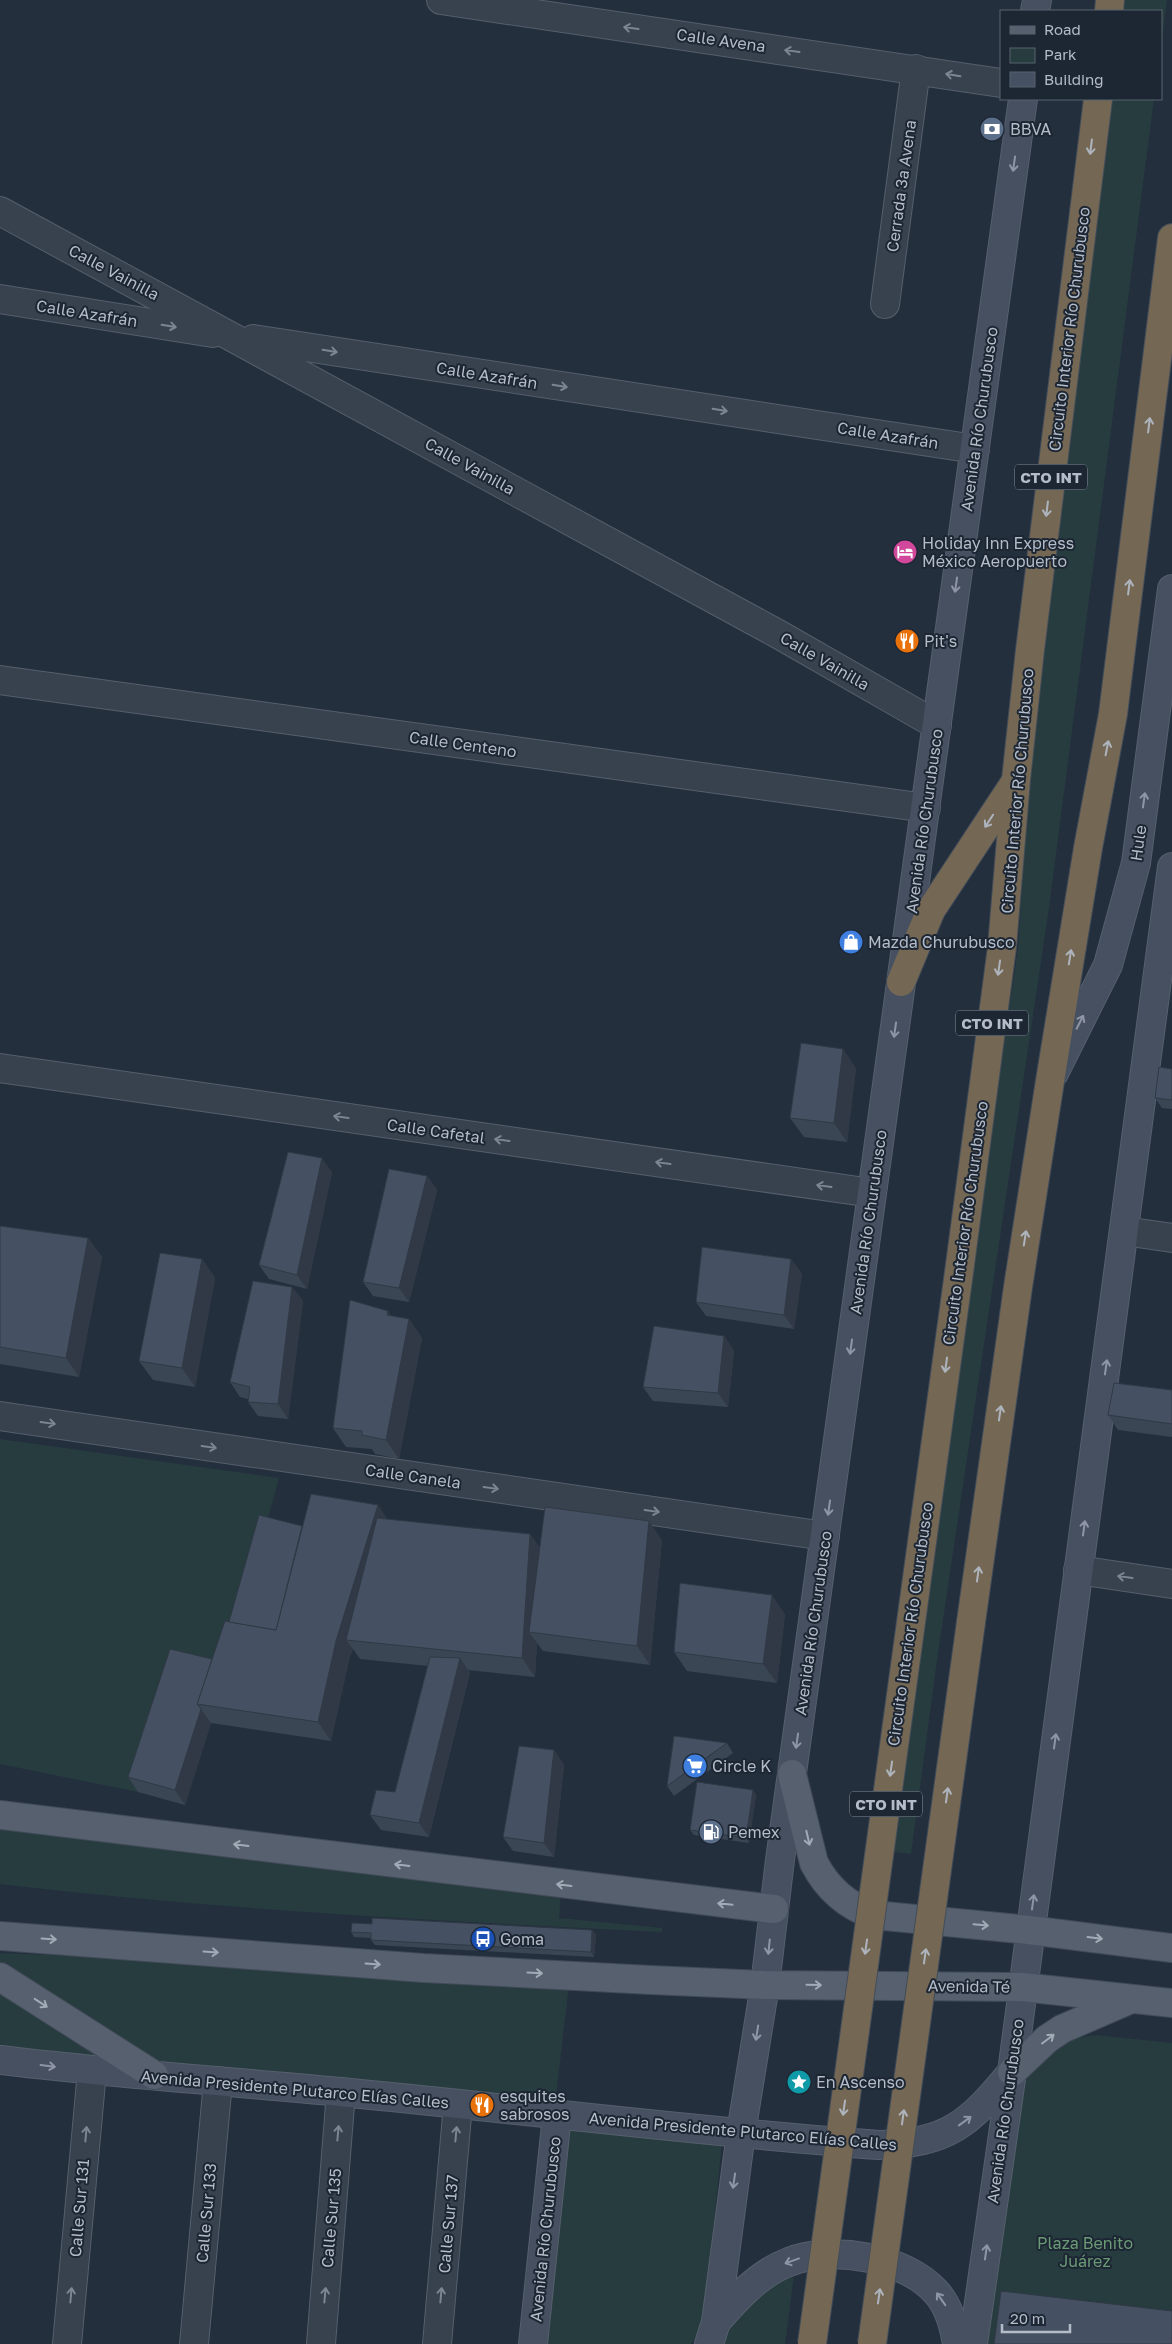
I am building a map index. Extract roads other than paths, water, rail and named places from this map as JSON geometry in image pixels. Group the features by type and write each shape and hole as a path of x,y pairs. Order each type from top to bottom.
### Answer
{"highway":[{"name":"Circuito Interior Río Churubusco","path":"812,2344 1002,947 1016,780 1071,304 1098,100"},
{"name":"CTO INT","path":"872,2344 1018,1286 1088,848 1113,714 1172,238"},
{"path":"901,982 931,910 1016,780"}],"main road":[{"name":"Avenida Río Churubusco","path":"712,2333 765,1985 792,1774 1023,100"},
{"name":"Hule","path":"1050,1081 1108,965 1136,863 1172,589"},
{"name":"Avenida Río Churubusco","path":"973,2344 1012,2072 1029,1930 1172,867"},
{"path":"792,1774 814,1863 829,1886 850,1904 874,1915 1029,1930 1172,1948"},
{"path":"0,1815 774,1910"},
{"path":"0,1936 423,1968 765,1985"},
{"path":"0,1977 154,2075"},
{"name":"Avenida Té","path":"765,1985 1022,1987 1172,2004"},
{"path":"1012,2072 1047,2039 1062,2029 1130,1999"},
{"name":"Avenida Presidente Plutarco Elías Calles","path":"0,2060 92,2071 341,2092 557,2115 879,2145 906,2144 929,2140 951,2131 983,2107 1012,2072"},
{"name":"Avenida Río Churubusco","path":"533,2344 557,2115"},
{"path":"712,2333 748,2288 768,2273 788,2262 819,2255 848,2255 877,2260 897,2267 917,2277 935,2291 950,2315 957,2344"}],"street":[{"name":"Calle Avena","path":"441,0 1000,83"},
{"name":"Cerrada 3ª Avena","path":"885,304 916,69"},
{"name":"Calle Vainilla","path":"0,211 234,336 778,634 937,725"},
{"name":"Calle Azafrán","path":"0,299 975,449"},
{"name":"Calle Centeno","path":"0,680 926,808"},
{"name":"Calle Cafetal","path":"0,1068 872,1193"},
{"path":"1124,1232 1172,1238"},
{"name":"Calle Canela","path":"0,1416 825,1536"},
{"path":"1078,1570 1172,1584"},
{"name":"Calle Sur 131","path":"67,2344 92,2071"},
{"name":"Calle Sur 133","path":"194,2344 218,2081"},
{"name":"Calle Sur 135","path":"321,2344 341,2092"},
{"name":"Calle Sur 137","path":"437,2344 458,2104"}],"place":[{"name":"BBVA","path":"992,129"},
{"name":"Holiday Inn Express México Aeropuerto","path":"905,552"},
{"name":"Pit's","path":"907,641"},
{"name":"Mazda Churubusco","path":"851,942"},
{"name":"Circle K","path":"695,1766"},
{"name":"Pemex","path":"711,1832"},
{"name":"Goma","path":"483,1939"},
{"name":"En Ascenso","path":"799,2082"},
{"name":"esquites sabrosos","path":"482,2105"}],"park label":[{"name":"Plaza Benito Juárez","path":"1085,2252"}]}
